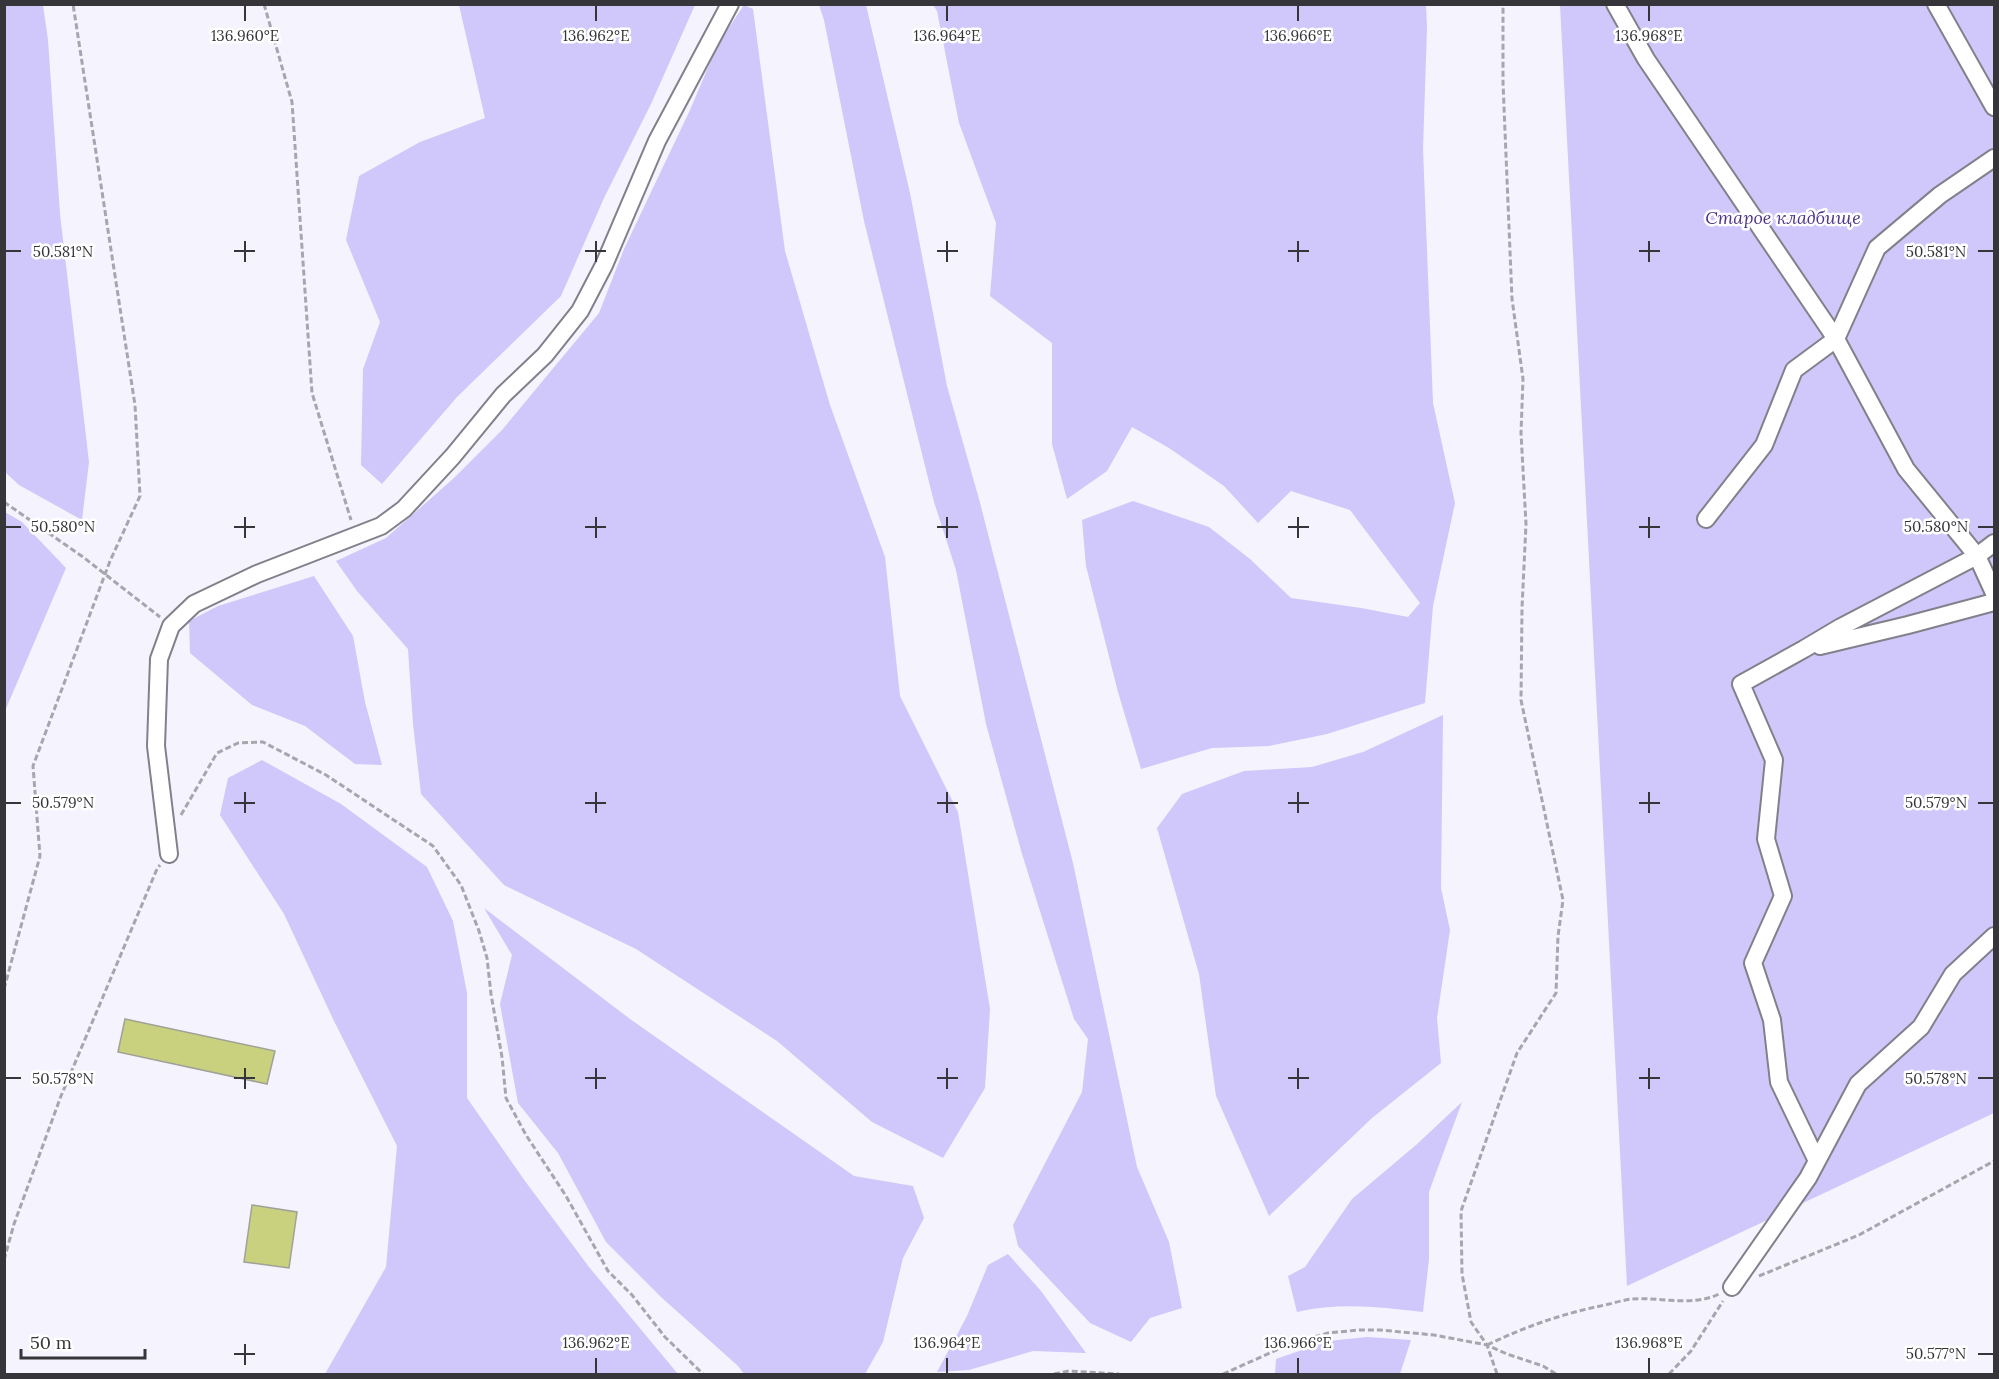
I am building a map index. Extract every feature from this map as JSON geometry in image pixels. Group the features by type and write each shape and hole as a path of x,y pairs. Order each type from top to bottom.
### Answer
{"lane":[{"path":"169,854 156,746 159,659 171,626 194,604 257,574 381,526 404,509 453,456 503,395 544,355 580,311 603,266 657,141 730,4"},
{"path":"1615,4 1646,59 1836,339 1906,470 1977,556 1995,593"},
{"path":"1936,4 1995,107"},
{"path":"1706,519 1764,445 1794,370 1836,339 1877,248 1940,195 1995,158"},
{"path":"1816,1161 1779,1082 1772,1020 1753,963 1783,896 1766,839 1774,760 1741,684 1841,627 1977,556 1995,543"},
{"path":"1804,650 1995,602"},
{"path":"1732,1287 1808,1178 1858,1084 1921,1027 1953,974 1995,936"}],"path":[{"path":"4,989 40,856 33,766 105,573 140,496 135,405 73,4"},
{"path":"264,4 292,102 312,393 356,536"},
{"path":"1497,1374 1487,1345 1471,1322 1462,1274 1461,1211 1517,1053 1556,993 1558,936 1563,900 1521,700 1526,524 1521,433 1523,379 1512,299 1503,83 1503,4"},
{"path":"4,502 105,573 171,626"},
{"path":"180,815 217,753 238,743 263,742 326,776 434,846 461,885 488,958 506,1098 526,1135 566,1196 608,1271 632,1295 665,1337 703,1374"},
{"path":"4,1260 14,1224 61,1096 157,869 169,854"},
{"path":"1487,1345 1525,1327 1577,1311 1632,1299 1682,1301 1713,1297 1859,1235 1995,1161"},
{"path":"1669,1374 1691,1351 1732,1287"},
{"path":"1223,1374 1290,1344 1328,1333 1380,1330 1434,1335 1487,1345 1543,1366 1556,1374"},
{"path":"1054,1374 1069,1371 1119,1374"}],"green space":[{"path":"4,5 43,5 48,40 60,214 89,462 82,520 19,485 5,472"},
{"path":"459,5 695,5 651,104 604,198 561,296 457,397 382,484 361,465 363,369 380,322 346,240 359,176 420,142 485,118"},
{"path":"744,5 753,9 785,251 830,405 885,557 900,696 958,812 990,1009 985,1088 943,1158 872,1122 777,1041 636,949 504,885 421,794 408,649 357,591 336,561 386,538 454,478 502,430 599,313 624,249 690,110 718,44"},
{"path":"819,5 866,5 910,193 947,386 979,499 1073,863 1137,1167 1169,1242 1182,1308 1150,1318 1131,1342 1090,1323 1018,1246 1013,1225 1082,1092 1088,1039 1074,1019 1022,854 986,724 956,570 934,502 864,221 824,20"},
{"path":"933,5 1426,5 1423,149 1433,403 1455,503 1433,606 1425,703 1327,734 1269,746 1212,748 1141,769 1118,692 1086,566 1082,520 1133,501 1209,527 1250,559 1291,598 1408,617 1420,603 1350,510 1291,491 1258,523 1224,486 1169,448 1132,427 1107,471 1067,499 1052,444 1052,343 990,296 996,223 959,123 937,11"},
{"name":"Старое кладбище","path":"1560,5 1994,5 1994,1113 1627,1286"},
{"path":"5,512 22,522 66,568 5,711"},
{"path":"314,576 353,636 365,702 382,765 355,764 305,726 252,705 190,653 189,621 218,606"},
{"path":"1443,715 1441,888 1450,930 1437,1018 1441,1063 1372,1118 1269,1216 1216,1096 1199,974 1157,828 1182,794 1244,771 1312,767 1363,752"},
{"path":"262,760 341,804 427,867 453,921 467,993 467,1098 589,1267 678,1374 325,1374 386,1267 397,1146 334,1021 284,914 220,815 228,778"},
{"path":"484,908 630,1019 854,1176 913,1186 924,1218 903,1258 883,1342 865,1374 744,1374 606,1242 558,1153 518,1103 500,1004 512,955"},
{"path":"1462,1102 1429,1192 1429,1259 1423,1312 1344,1306 1297,1312 1288,1276 1305,1267 1352,1199 1416,1145"},
{"path":"1008,1254 1041,1291 1086,1353 1033,1351 969,1370 937,1372 967,1316 988,1265"},
{"path":"1367,1337 1411,1340 1400,1374 1275,1374 1276,1359 1328,1341"}],"building":[{"path":"125,1019 275,1051 267,1084 118,1052"},
{"path":"252,1205 297,1212 289,1268 244,1262"}]}
